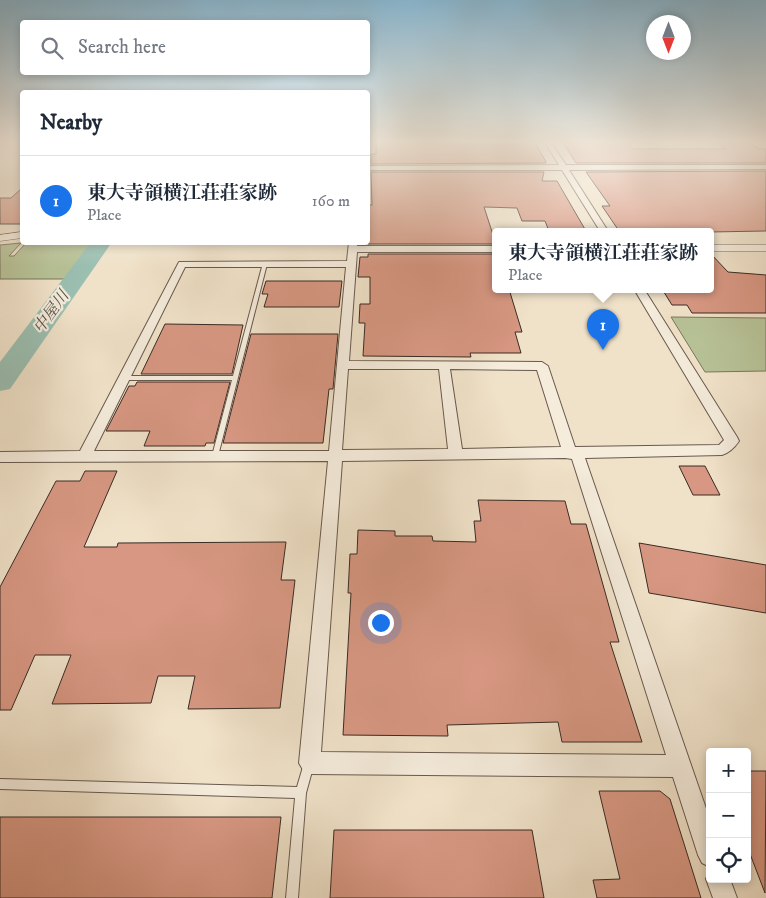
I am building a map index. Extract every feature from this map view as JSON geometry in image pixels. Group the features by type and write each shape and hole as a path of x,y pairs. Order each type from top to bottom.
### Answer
{"street":[{"path":"575,183 602,228"},
{"path":"0,238 20,235"},
{"path":"492,249 352,246 310,763 679,766"},
{"path":"714,248 766,248"},
{"path":"85,456 182,264 351,264"},
{"path":"0,458 573,454 722,450 732,441 641,293"},
{"path":"342,365 542,366 706,844"},
{"path":"444,366 456,455"},
{"path":"719,883 725,898"}],"lane":[{"path":"214,456 265,264"},
{"path":"125,378 235,378"},
{"path":"292,898 301,794 310,763"},
{"path":"0,784 301,794"}],"green space":[{"path":"20,243 9,256 14,256 24,245 92,245 66,279 0,279 0,245"},
{"path":"671,317 766,318 766,371 705,372"}],"building":[{"path":"371,183 558,183 584,228 548,228 545,221 522,221 517,208 484,207 492,232 492,244 370,244 370,205 372,205"},
{"path":"594,183 766,183 766,231 714,232 714,228 617,228 602,206 610,206"},
{"path":"20,190 20,224 0,224 0,198 11,198"},
{"path":"368,254 492,254 492,293 510,293 522,332 515,332 521,353 470,353 471,357 363,356 365,323 359,323 360,304 370,304 370,277 358,277 360,257 368,257"},
{"path":"714,257 728,272 766,275 766,313 692,313 687,305 672,305 664,293 714,293"},
{"path":"266,281 342,281 339,307 264,307 268,294 262,294"},
{"path":"165,324 243,325 232,374 141,374"},
{"path":"251,334 338,334 333,389 329,389 323,443 223,443"},
{"path":"137,382 230,382 214,443 206,443 205,446 144,446 150,431 106,431 129,386 135,386"},
{"path":"679,466 705,466 720,495 693,495"},
{"path":"85,471 117,471 84,547 117,547 118,543 286,542 281,580 295,580 280,708 188,709 195,676 158,676 151,703 52,704 71,655 35,655 11,710 0,710 0,587 56,481 80,481"},
{"path":"478,500 565,501 571,524 586,524 619,642 610,642 642,742 562,742 558,722 447,725 448,736 343,735 351,593 348,593 350,554 357,554 358,530 395,531 395,536 432,536 433,541 476,542 474,521 481,521"},
{"path":"639,543 766,565 766,613 649,593"},
{"path":"751,771 766,771 765,893 751,856"},
{"path":"599,791 660,791 670,799 701,898 597,898 593,880 620,879"},
{"path":"0,817 281,817 272,898 0,898"},
{"path":"334,830 532,830 544,898 330,898"}],"waterway":[{"name":"中屋川","path":"0,382 100,245"}],"place":[{"name":"東大寺領横江荘荘家跡","path":"603,350"}]}
